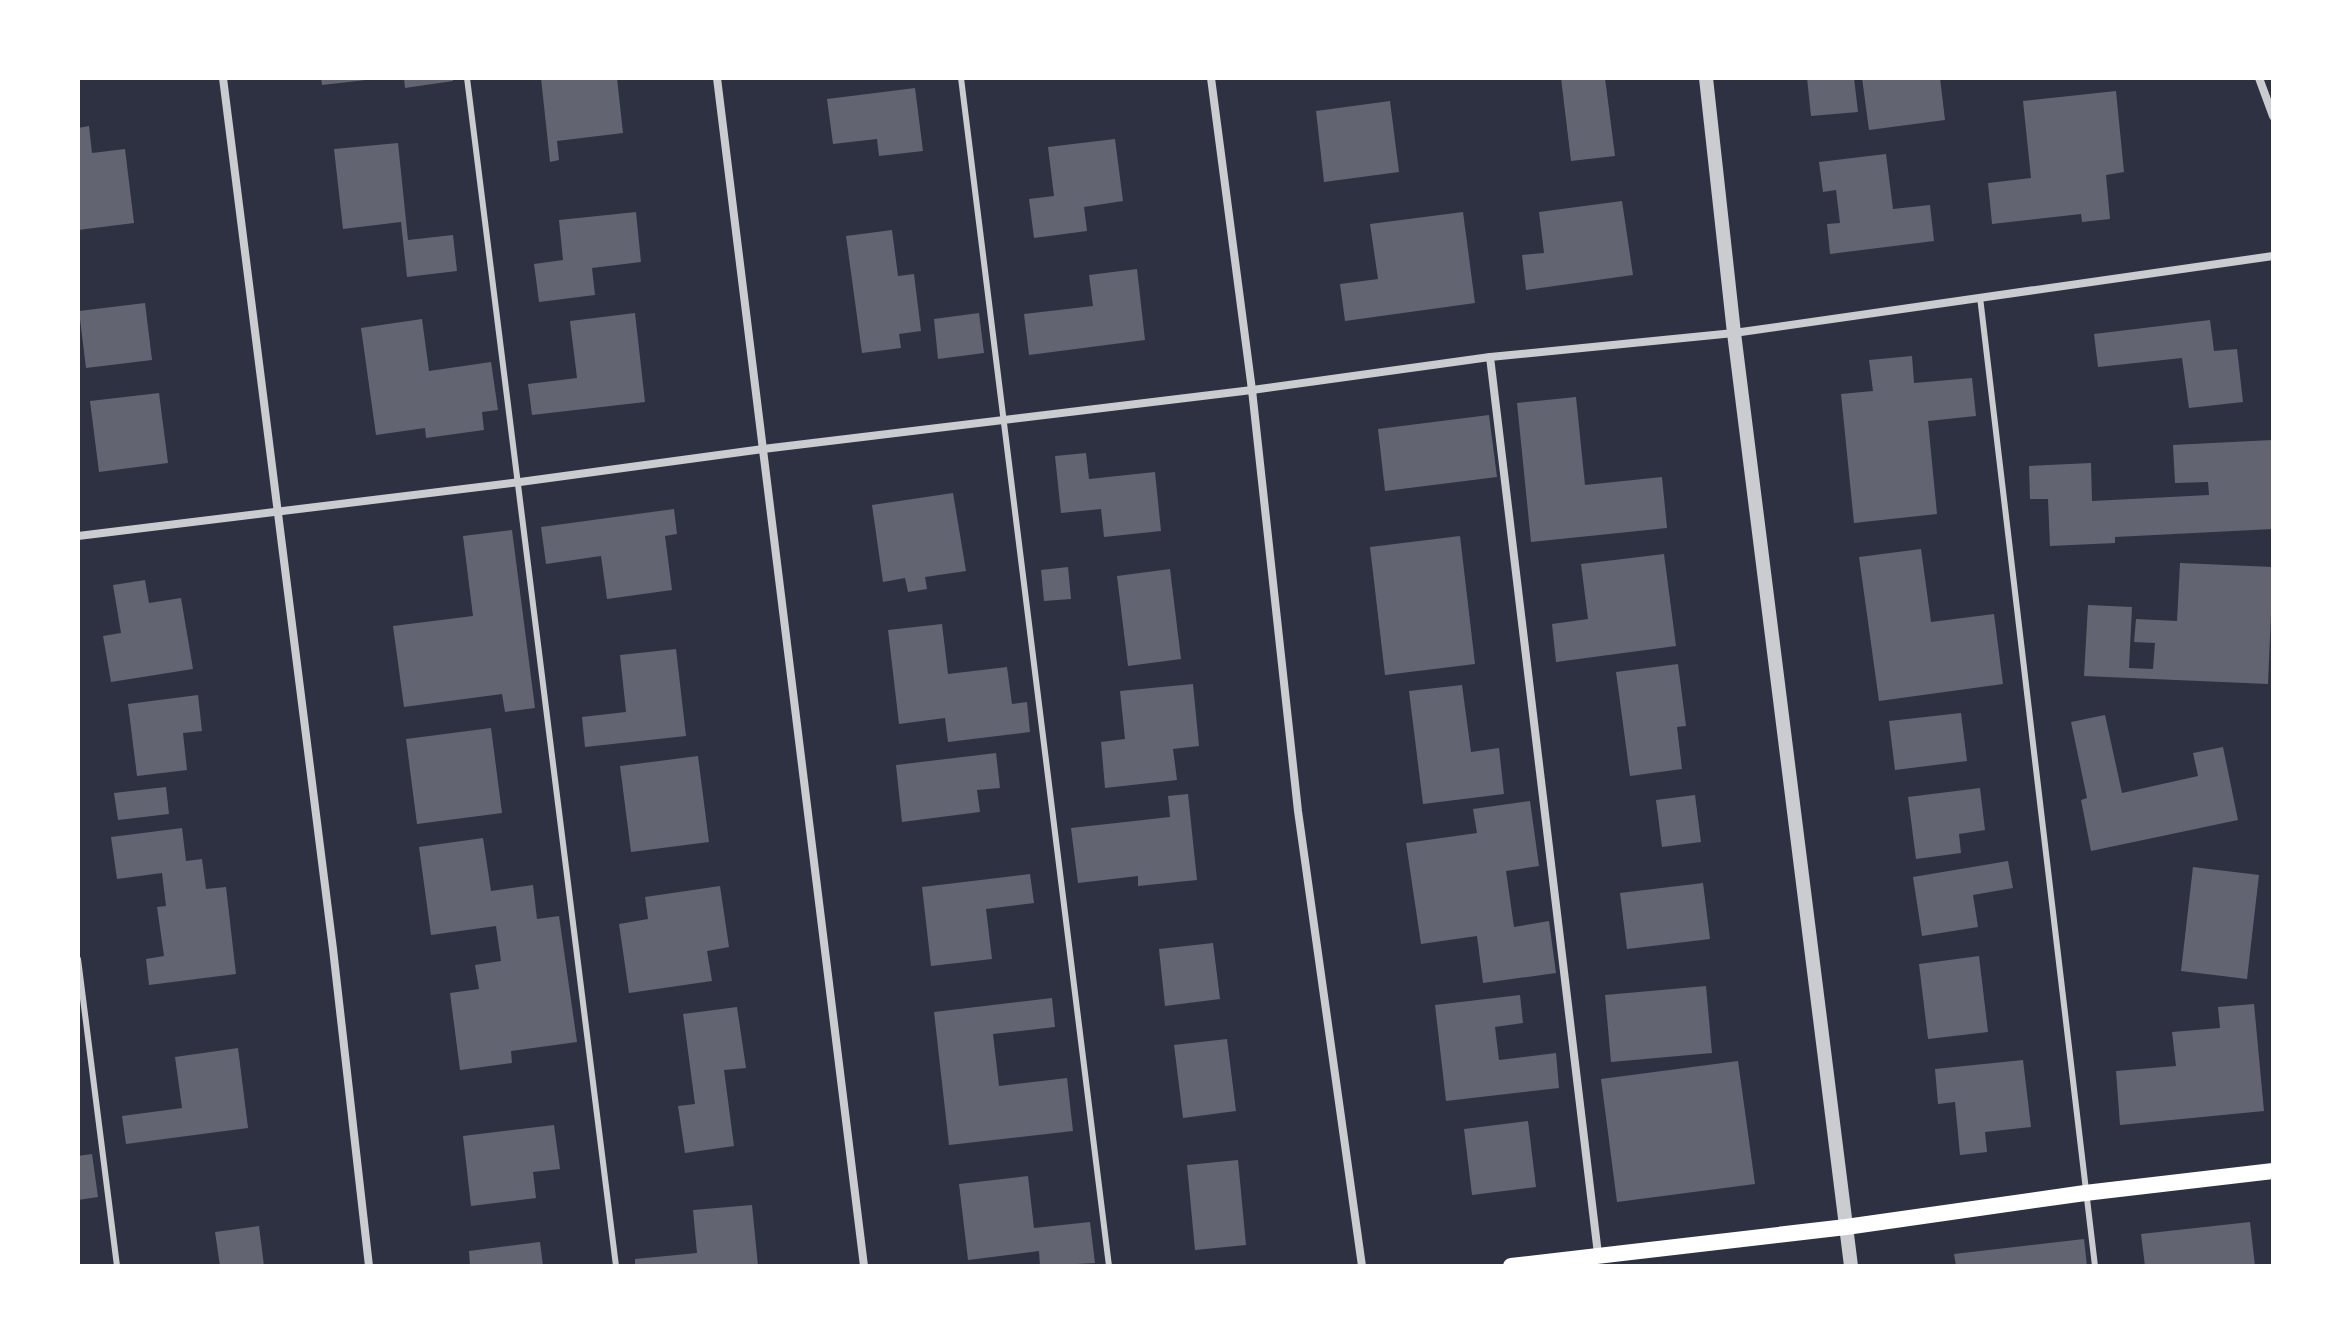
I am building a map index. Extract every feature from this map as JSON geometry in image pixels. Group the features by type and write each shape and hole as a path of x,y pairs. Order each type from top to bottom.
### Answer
{"main road":[{"path":"1511,1266 1599,1260 2085,1193 2273,1171"}],"street":[{"path":"223,78 333,949 369,1266"},
{"path":"717,78 864,1266"},
{"path":"1211,78 1252,390 1298,811 1362,1266"},
{"path":"1706,78 1734,333 1851,1266"},
{"path":"2259,78 2273,116"},
{"path":"78,536 1252,390 1490,357 1734,333 2273,256"},
{"path":"1490,357 1599,1260"}],"lane":[{"path":"467,78 616,1266"},
{"path":"961,78 1109,1266"},
{"path":"1980,297 2095,1266"},
{"path":"78,959 117,1266"}],"building":[{"path":"321,78 366,78 366,80 322,85"},
{"path":"404,78 453,78 453,81 405,88"},
{"path":"541,78 617,78 623,133 557,141 559,160 550,162"},
{"path":"1561,78 1605,78 1615,156 1571,161"},
{"path":"1807,78 1854,78 1858,112 1811,116"},
{"path":"1862,78 1940,78 1945,120 1869,130"},
{"path":"915,88 923,151 879,156 877,139 833,144 827,99"},
{"path":"2116,91 2124,172 2106,175 2110,219 2082,222 2081,214 1992,224 1988,183 2031,178 2023,101"},
{"path":"1390,101 1399,172 1324,182 1316,111"},
{"path":"89,126 92,153 125,149 134,223 78,230 78,128"},
{"path":"1115,139 1123,201 1084,207 1087,231 1034,238 1029,199 1054,196 1048,147"},
{"path":"398,143 408,240 453,235 457,271 407,277 401,222 343,229 334,149"},
{"path":"1886,154 1893,209 1930,205 1934,241 1830,254 1827,224 1840,223 1836,190 1823,192 1819,162"},
{"path":"1622,201 1633,275 1526,290 1522,255 1544,253 1539,212"},
{"path":"636,212 641,262 592,268 595,295 539,302 534,264 563,260 559,220"},
{"path":"1463,212 1475,303 1345,321 1340,284 1378,279 1370,224"},
{"path":"892,230 898,276 914,274 921,331 899,334 901,348 862,353 846,236"},
{"path":"1137,269 1145,340 1029,355 1024,314 1093,306 1089,275"},
{"path":"145,303 152,360 86,368 79,311"},
{"path":"635,313 645,402 532,415 528,384 577,378 570,321"},
{"path":"979,313 984,353 938,359 934,319"},
{"path":"422,319 429,371 491,362 498,410 482,412 484,430 426,438 425,428 376,435 361,328"},
{"path":"2210,320 2214,351 2237,349 2243,402 2189,408 2182,358 2098,367 2094,334"},
{"path":"1912,356 1914,383 1972,378 1976,416 1928,421 1937,514 1854,523 1841,394 1873,391 1869,360"},
{"path":"159,393 168,463 99,472 90,401"},
{"path":"1576,397 1585,485 1662,477 1667,528 1531,542 1517,403"},
{"path":"1489,415 1497,477 1385,491 1378,429"},
{"path":"2272,440 2273,529 2115,537 2115,543 2050,546 2048,499 2030,499 2029,466 2091,463 2092,501 2209,495 2208,482 2175,483 2173,445"},
{"path":"1086,453 1089,479 1155,472 1161,531 1104,537 1101,509 1061,513 1055,456"},
{"path":"953,493 966,571 925,577 927,589 908,592 905,578 883,582 872,505"},
{"path":"674,509 677,534 665,536 672,590 607,599 601,556 546,564 541,527"},
{"path":"512,530 535,708 505,712 502,694 404,707 393,626 473,616 463,536"},
{"path":"1460,536 1475,664 1385,675 1370,547"},
{"path":"1921,549 1931,622 1994,614 2003,684 1879,701 1859,557"},
{"path":"1664,554 1676,646 1556,662 1552,624 1588,619 1581,564"},
{"path":"2180,563 2273,567 2268,684 2084,676 2088,605 2132,607 2129,668 2153,669 2155,643 2134,642 2136,619 2177,621"},
{"path":"1068,567 1071,599 1044,601 1041,570"},
{"path":"1170,569 1181,659 1128,666 1117,576"},
{"path":"145,580 149,603 181,598 193,669 111,682 103,636 121,633 113,585"},
{"path":"942,624 948,674 1007,667 1012,704 1027,702 1030,732 948,742 945,718 899,724 888,630"},
{"path":"676,649 686,736 585,747 582,717 626,712 620,655"},
{"path":"1678,664 1686,726 1677,727 1682,769 1630,776 1616,672"},
{"path":"1193,684 1199,746 1173,749 1177,780 1105,788 1101,742 1125,739 1120,691"},
{"path":"1462,685 1471,752 1499,748 1504,794 1423,804 1409,691"},
{"path":"198,695 202,731 183,733 187,770 137,776 128,704"},
{"path":"1961,713 1967,761 1895,770 1889,721"},
{"path":"2105,715 2122,793 2198,776 2193,753 2223,747 2238,820 2091,851 2081,800 2087,798 2071,722"},
{"path":"491,728 502,813 417,824 406,739"},
{"path":"996,753 1000,788 977,790 980,812 902,822 896,765"},
{"path":"698,756 709,842 631,852 620,766"},
{"path":"166,787 169,814 118,820 114,793"},
{"path":"1980,788 1985,830 1959,834 1961,853 1916,859 1908,797"},
{"path":"1188,794 1197,880 1138,886 1138,876 1078,883 1071,828 1170,817 1168,796"},
{"path":"1695,795 1701,842 1662,847 1656,800"},
{"path":"1530,801 1539,866 1506,871 1514,927 1549,921 1556,973 1483,983 1477,936 1421,944 1406,843 1477,833 1473,809"},
{"path":"182,828 186,861 202,859 206,889 226,887 236,974 149,985 146,959 164,956 157,907 166,906 162,873 117,879 111,837"},
{"path":"483,838 491,891 533,885 537,919 559,916 577,1042 511,1051 512,1063 460,1070 450,993 479,989 475,965 501,961 496,926 431,935 419,847"},
{"path":"2008,861 2013,888 1973,895 1978,927 1922,936 1913,877"},
{"path":"2193,867 2259,875 2247,979 2181,971"},
{"path":"1030,874 1034,903 986,909 992,959 931,966 922,887"},
{"path":"1703,883 1710,939 1627,949 1620,893"},
{"path":"720,886 729,947 707,951 712,981 629,993 619,924 648,919 645,897"},
{"path":"1213,943 1220,999 1165,1006 1159,949"},
{"path":"1979,956 1988,1032 1928,1039 1919,964"},
{"path":"1706,986 1712,1053 1611,1062 1605,995"},
{"path":"1520,995 1523,1023 1495,1027 1499,1060 1556,1053 1559,1088 1446,1101 1435,1005"},
{"path":"1052,998 1055,1027 993,1034 999,1086 1067,1078 1073,1131 949,1145 934,1012"},
{"path":"2254,1004 2264,1111 2120,1125 2116,1071 2176,1066 2172,1032 2220,1028 2218,1007"},
{"path":"737,1007 746,1068 724,1070 734,1146 685,1153 678,1106 695,1104 683,1014"},
{"path":"1227,1039 1236,1111 1183,1118 1174,1045"},
{"path":"238,1048 248,1128 126,1144 122,1116 182,1108 175,1057"},
{"path":"2023,1060 2031,1127 1985,1132 1987,1152 1960,1155 1955,1102 1938,1104 1935,1069"},
{"path":"1738,1061 1755,1184 1617,1202 1601,1079"},
{"path":"1528,1121 1536,1187 1472,1195 1464,1129"},
{"path":"554,1125 560,1169 533,1172 536,1198 471,1206 463,1136"},
{"path":"92,1154 98,1197 78,1200 78,1156"},
{"path":"1238,1160 1246,1245 1195,1250 1187,1165"},
{"path":"1028,1176 1034,1228 1090,1222 1095,1263 1040,1266 1039,1251 968,1260 959,1184"},
{"path":"752,1205 758,1266 635,1266 635,1259 697,1253 693,1210"},
{"path":"2250,1222 2255,1266 2145,1266 2141,1234"},
{"path":"259,1226 264,1266 220,1266 215,1232"},
{"path":"2084,1239 2087,1266 1956,1266 1954,1254"},
{"path":"540,1242 543,1266 470,1266 469,1251"}]}
